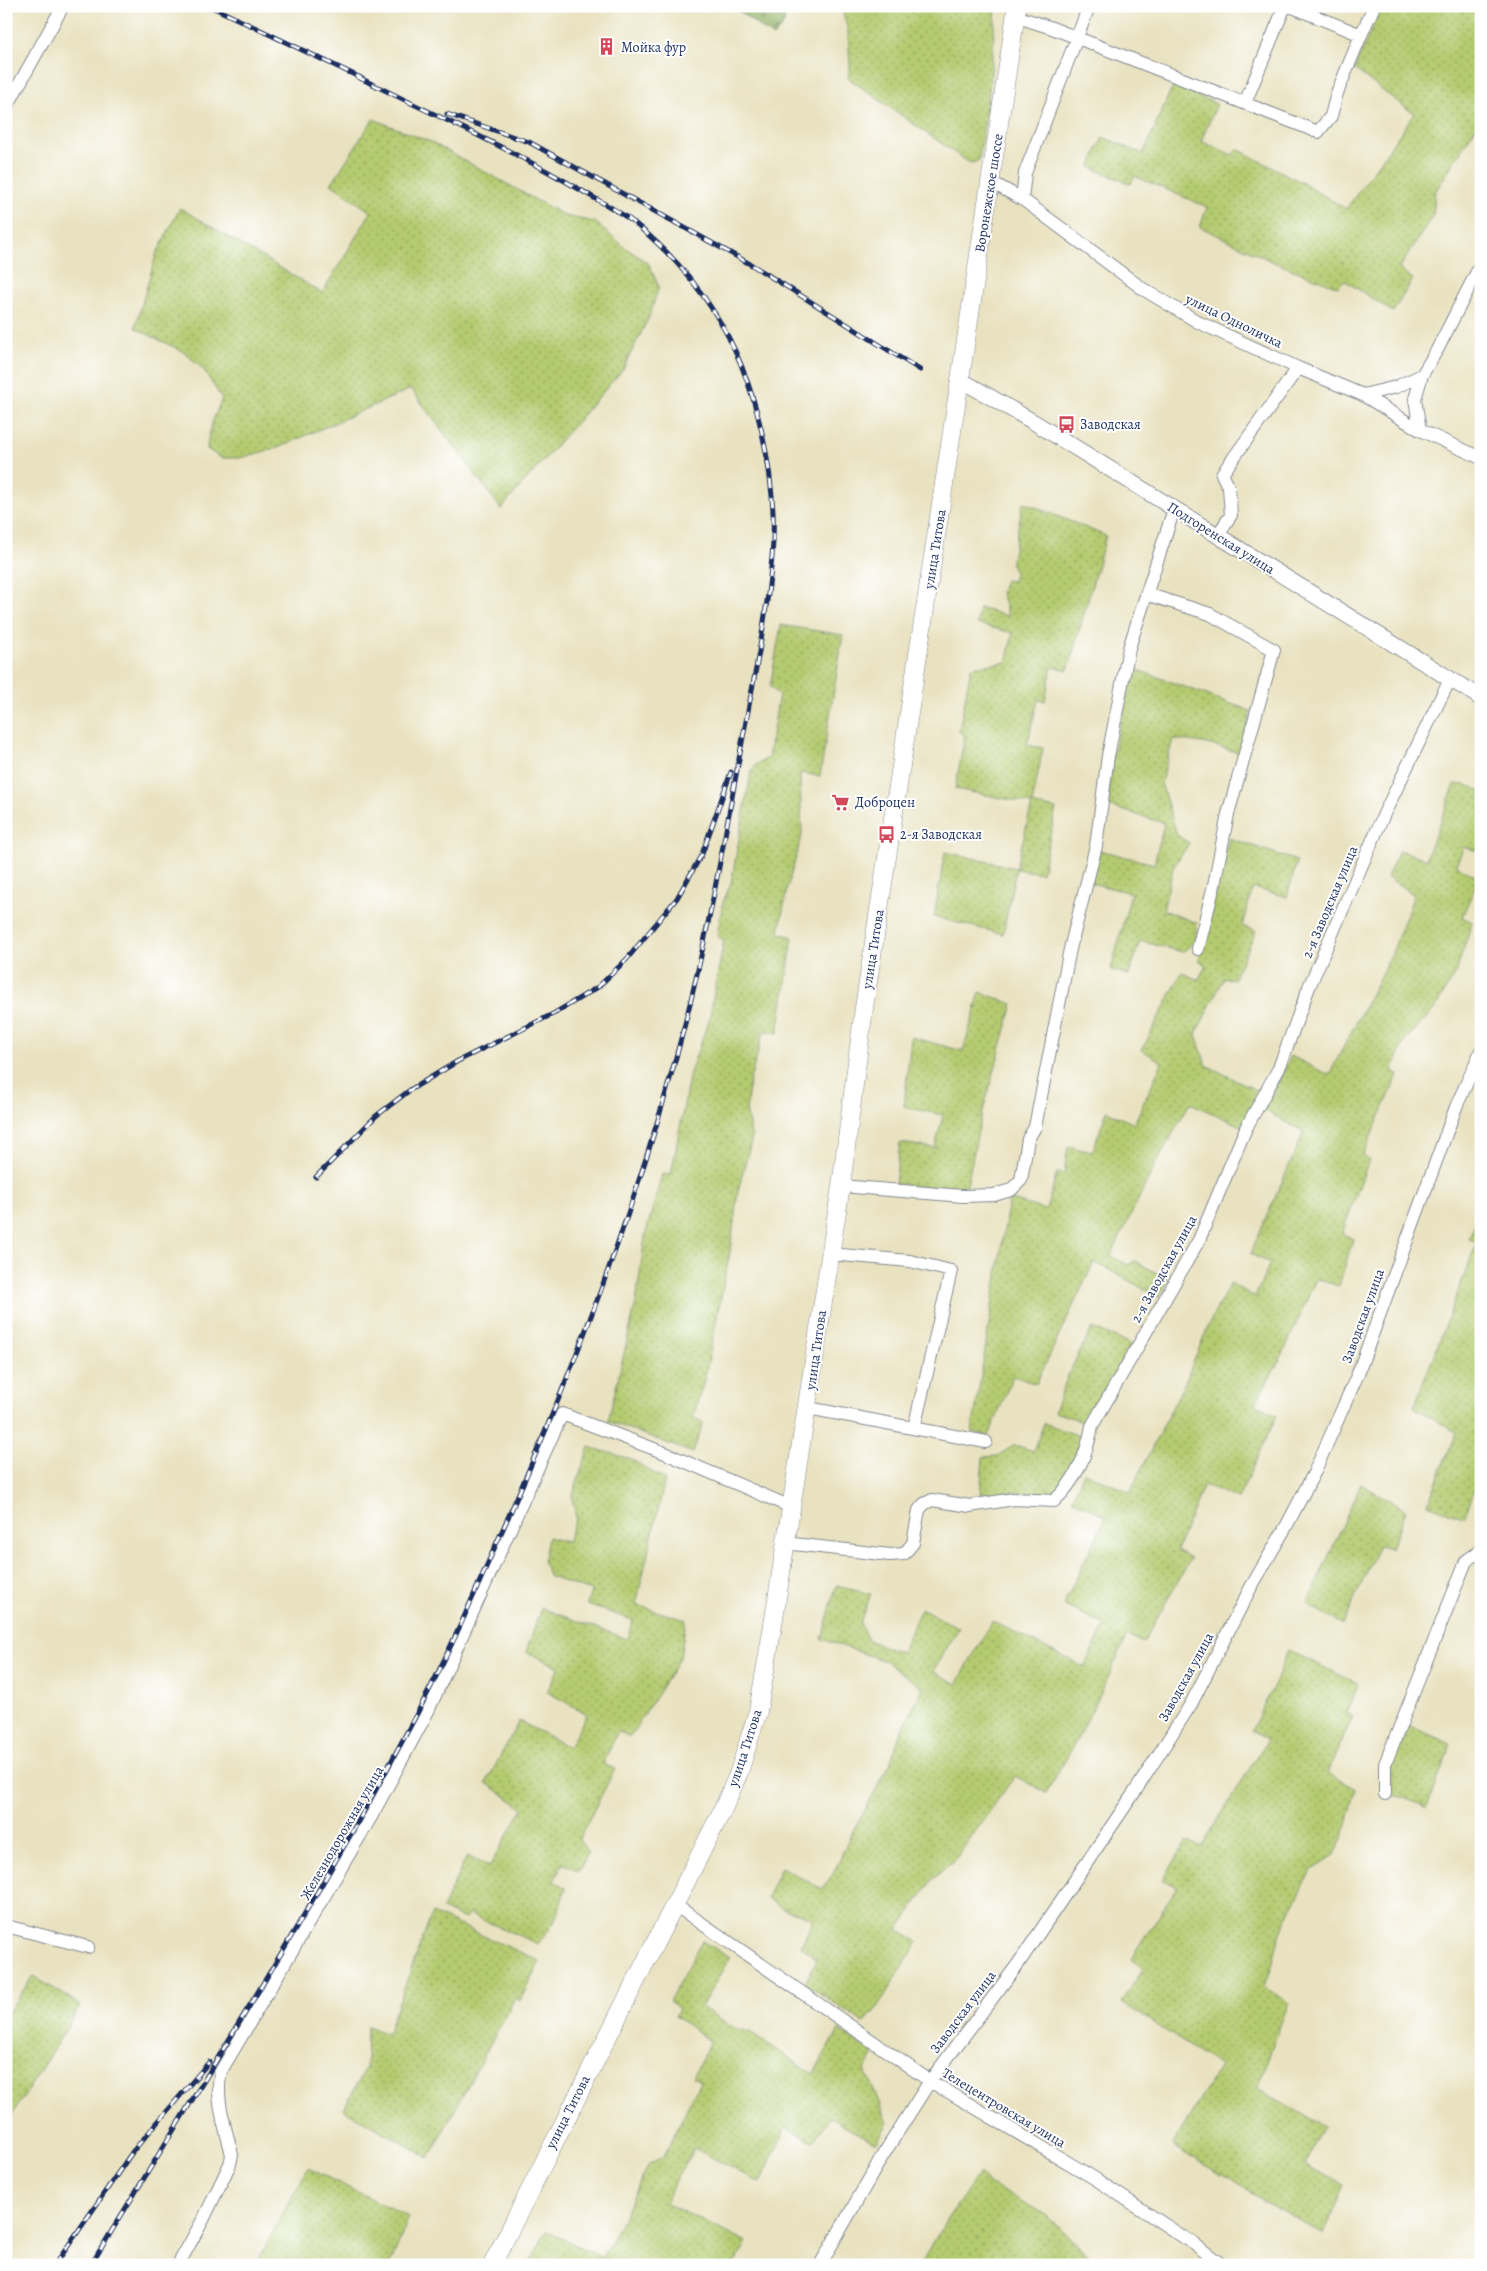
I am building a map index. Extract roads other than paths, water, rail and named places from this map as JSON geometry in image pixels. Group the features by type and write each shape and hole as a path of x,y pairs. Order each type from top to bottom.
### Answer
{"main road":[{"name":"Воронежское шоссе","path":"961,380 1016,11"},
{"name":"улица Титова","path":"492,2265 569,2109 724,1807 739,1772 758,1711 808,1408 830,1254 842,1186 864,1008 961,380"}],"street":[{"path":"6,108 63,6"},
{"path":"1022,199 1025,173 1078,39 1089,6"},
{"path":"1245,103 1285,6"},
{"path":"1290,6 1361,35"},
{"path":"1016,11 1078,39 1318,132 1330,116 1337,93 1374,6"},
{"name":"улица Одноличка","path":"991,182 1022,199 1143,289 1198,322 1298,368 1363,395 1420,430 1481,458"},
{"path":"1420,430 1415,400 1422,375 1437,350 1481,264"},
{"path":"1217,536 1231,515 1229,488 1222,474 1298,368"},
{"path":"1363,395 1396,387 1422,375"},
{"name":"Подгоренская улица","path":"961,380 1481,698"},
{"path":"842,1186 963,1196 994,1195 1011,1190 1021,1180 1028,1139 1035,1127 1070,949 1096,846 1108,756 1129,648 1174,509"},
{"path":"1146,594 1210,614 1274,650 1228,814 1214,885 1198,949"},
{"name":"2-я Заводская улица","path":"785,1543 890,1555 904,1554 913,1544 919,1510 924,1504 932,1500 970,1506 1014,1499 1054,1502 1067,1490 1088,1447 1092,1426 1199,1240 1246,1128 1279,1068 1309,988 1384,814 1450,679"},
{"name":"Заводская улица","path":"820,2265 883,2155 930,2081 1018,1964 1136,1790 1191,1704 1250,1589 1287,1525 1316,1468 1358,1376 1456,1107 1481,1051"},
{"path":"830,1254 910,1261 951,1271 914,1428"},
{"path":"808,1408 986,1442"},
{"name":"Железнодорожная улица","path":"178,2265 204,2218 230,2164 232,2155 219,2097 218,2082 221,2071 371,1816 428,1712 562,1414 665,1453 791,1507"},
{"path":"1385,1794 1384,1764 1466,1561 1481,1550"},
{"name":"Телецентровская улица","path":"675,1905 930,2081 1094,2178 1197,2246 1222,2265"},
{"path":"6,1926 88,1947"}],"railway":[{"path":"210,6 361,78"},
{"path":"91,2265 262,1986 384,1774 453,1642 552,1416 623,1228 664,1100 682,1035 699,967 713,898 766,608 772,557 773,527 772,495 761,430 753,398 729,338 714,312 689,277 649,235 619,212 528,161 356,76"},
{"path":"447,114 529,142 752,265 920,370"},
{"path":"316,1177 376,1116 410,1090 458,1061 555,1013 598,987 627,959 677,898 702,854 731,772"},
{"path":"55,2265 133,2151 209,2062"}],"place":[{"name":"Мойка фур","path":"607,47"},
{"name":"Заводская","path":"1066,424"},
{"name":"Доброцен","path":"841,802"},
{"name":"2-я Заводская","path":"886,834"}]}
